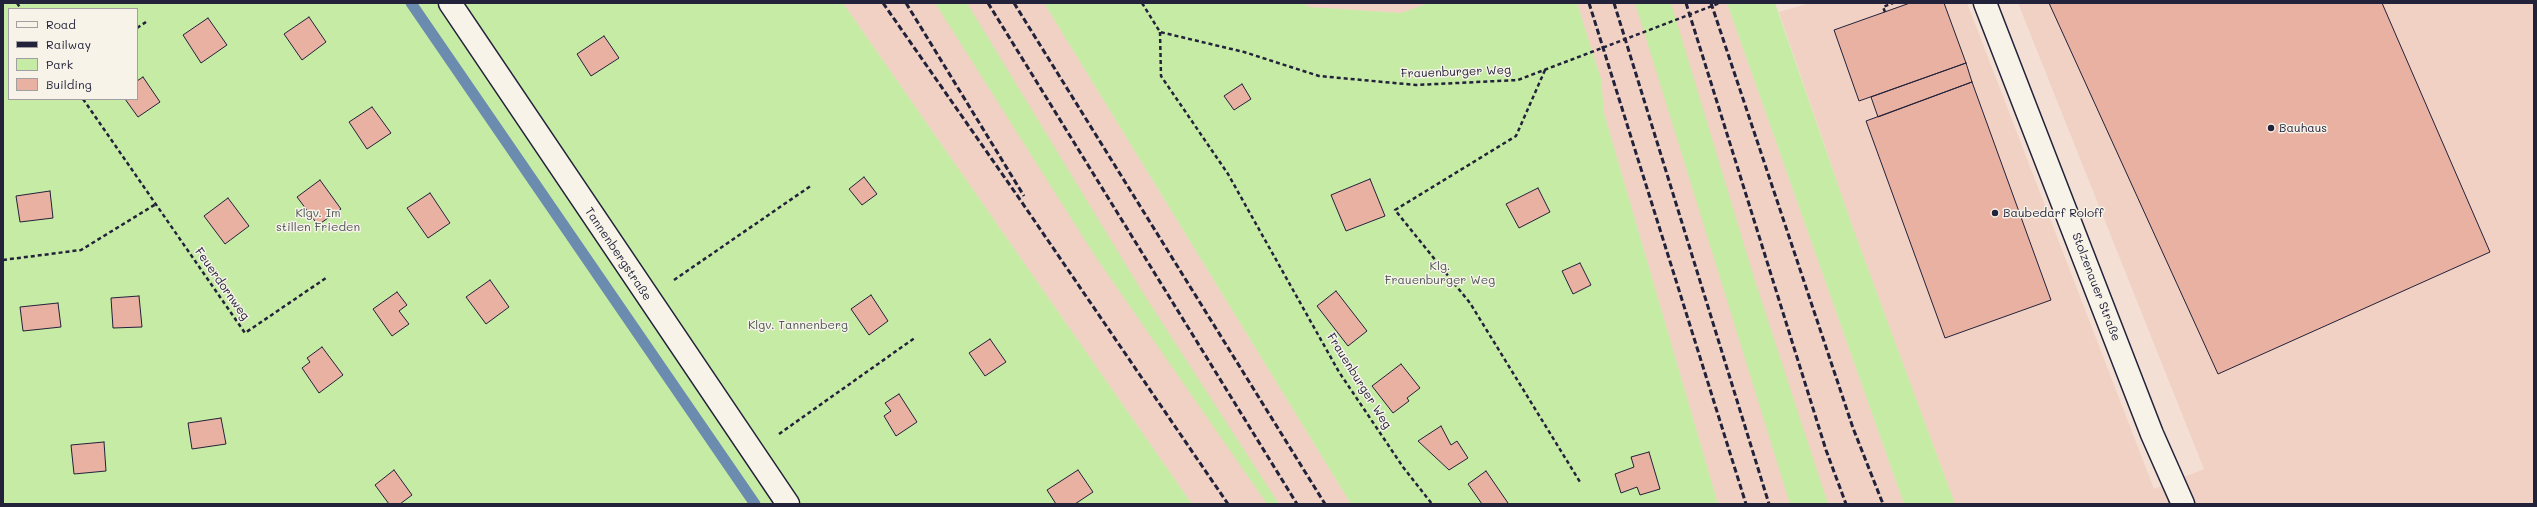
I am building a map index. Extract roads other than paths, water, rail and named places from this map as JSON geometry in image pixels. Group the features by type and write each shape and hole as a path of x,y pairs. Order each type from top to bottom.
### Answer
{"street":[{"name":"Tannenbergstraße","path":"450,3 751,453 788,504"},
{"name":"Stolzenauer Straße","path":"1985,3 2152,434 2183,504"}],"waterway":[{"path":"411,3 755,504"}],"railway":[{"path":"883,3 1021,201 1228,504"},
{"path":"906,3 1024,196"},
{"path":"988,3 1297,504"},
{"path":"1014,3 1325,504"},
{"path":"1589,3 1746,504"},
{"path":"1614,3 1769,504"},
{"path":"1686,3 1826,450 1846,504"},
{"path":"1711,3 1853,428 1883,504"}],"place":[{"name":"Bauhaus","path":"2271,128"},
{"name":"Baubedarf Roloff","path":"1995,213"}],"park label":[{"name":"Klgv. Im stillen Frieden","path":"318,220"},
{"name":"Klg. Frauenburger Weg","path":"1440,273"},
{"name":"Klgv. Tannenberg","path":"798,325"}]}
